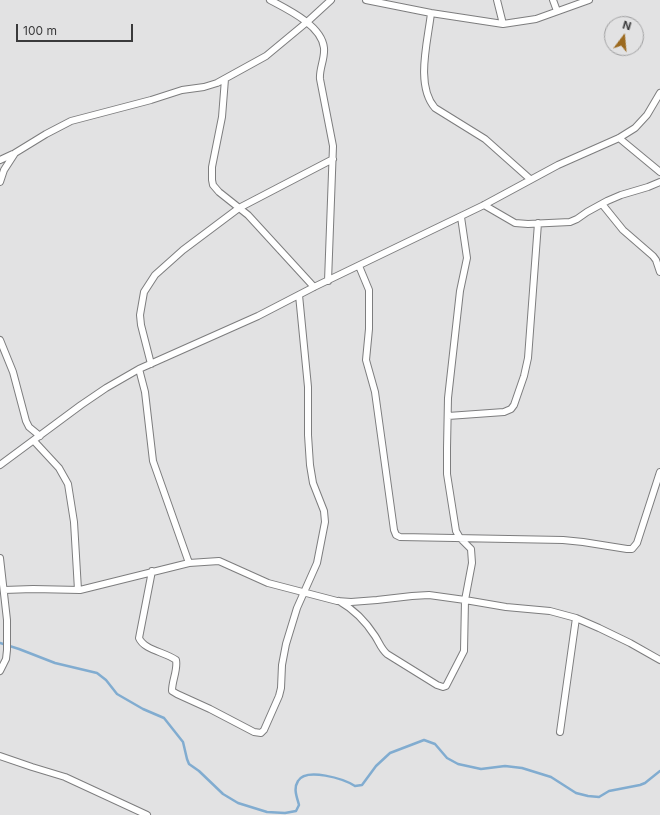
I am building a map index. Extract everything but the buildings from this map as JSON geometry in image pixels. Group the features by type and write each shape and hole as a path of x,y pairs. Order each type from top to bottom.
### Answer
{"street":[{"path":"270,0 308,22 319,34 324,50 320,79 332,137 333,159 328,281"},
{"path":"0,160 15,154 46,134 71,121 151,100 182,90 204,87 225,79 266,56 308,22 331,0"},
{"path":"366,0 432,13 503,24 536,19 589,0"},
{"path":"497,0 503,24"},
{"path":"553,0 557,11"},
{"path":"432,13 425,57 424,75 429,101 439,111 485,139 530,179"},
{"path":"225,79 223,111 212,167 212,180 215,189 248,215 314,287"},
{"path":"0,465 100,393 139,370 258,316 314,287 484,206 530,179 558,165 619,138 635,128 647,115 658,100 660,93"},
{"path":"619,138 660,172"},
{"path":"0,182 4,170 15,154"},
{"path":"151,364 141,325 140,314 144,292 155,275 183,250 240,208 333,159"},
{"path":"484,206 514,223 570,222 621,195 660,182"},
{"path":"602,204 624,230 656,260 660,272"},
{"path":"337,601 350,608 357,614 373,633 387,654 437,684 444,687 446,686 464,651 465,600 473,555 470,546 460,538 456,531 447,474 448,398 460,291 467,258 461,217"},
{"path":"448,416 504,412 511,409 514,405 524,376 528,358 538,223"},
{"path":"359,266 369,290 369,329 366,360 375,392 394,533 396,535 400,537 563,540 632,549 637,543 660,472"},
{"path":"152,571 139,638 144,646 162,652 176,660 177,664 172,684 172,691 259,734 261,733 264,730 279,696 284,656 292,621 317,563 325,522 324,511 313,483 310,465 308,435 308,387 299,295"},
{"path":"0,340 13,372 26,421 40,436"},
{"path":"139,370 145,392 152,461 188,563"},
{"path":"34,441 59,468 68,484 74,522 78,590"},
{"path":"653,492 660,495"},
{"path":"0,558 7,634 6,659 0,671"},
{"path":"4,590 78,590 188,563 219,561 268,583 337,601 370,601 428,595 550,611 576,618 630,643 660,660"},
{"path":"560,732 576,618"},
{"path":"0,756 65,777 148,815"}],"waterway":[{"path":"0,643 55,663 97,673 106,680 117,694 143,709 164,718 183,742 189,764 199,771 223,794 238,803 267,812 285,813 296,811 299,805 296,787 298,781 302,777 309,775 325,776 343,780 355,786 362,785 376,766 390,753 424,740 435,744 447,758 458,764 481,769 505,766 522,768 551,777 576,793 588,796 599,797 609,791 640,785 645,783 660,771"}]}
